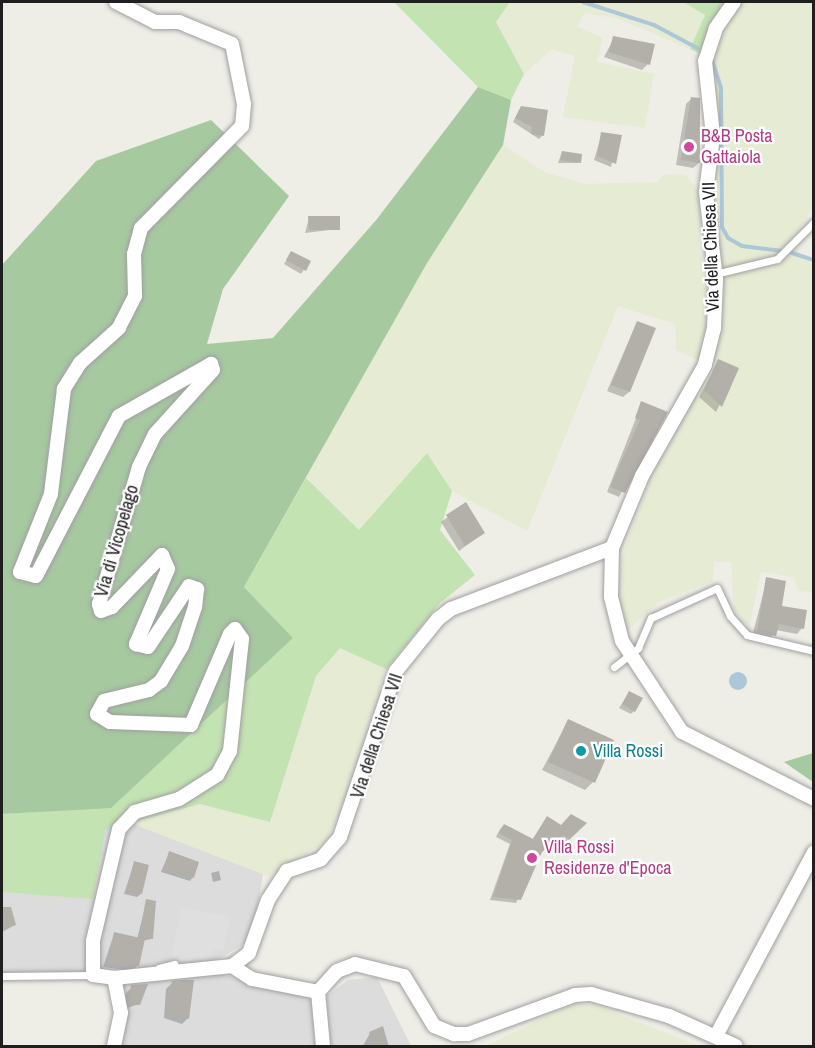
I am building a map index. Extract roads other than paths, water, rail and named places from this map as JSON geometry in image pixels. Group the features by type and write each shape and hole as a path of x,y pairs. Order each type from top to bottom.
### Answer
{"street":[{"name":"Via di Vicopelago","path":"93,975 93,941 119,829 135,812 179,799 217,775 230,751 242,639 235,629 230,634 191,725 110,722 97,714 104,701 149,690 161,681 192,617 197,589 189,586 148,647 136,644 168,569 162,555 112,607 101,611 99,604 139,467 156,435 213,370 211,364 119,416 36,576 20,572 51,494 64,389 80,363 119,327 135,296 134,254 141,228 242,126 244,104 232,44 179,22 155,22 116,2"},
{"name":"Via della Chiesa VII","path":"734,2 716,28 705,61 713,136 706,192 717,304 705,365 642,476 612,548 611,597 629,654 682,732 813,799"},
{"name":"Via della Chiesa VII","path":"232,966 249,953 268,900 287,871 321,859 340,837 396,670 438,620 451,609 612,548"},
{"path":"717,1034 813,852"},
{"path":"323,1047 318,992 337,971 355,964 404,976 434,1026 454,1034 468,1035 575,994 591,994 717,1034 736,1047"},
{"path":"93,975 114,978 232,966 252,979 318,992"},
{"path":"114,978 121,1013 114,1047"}],"lane":[{"path":"714,274 777,259 813,222"},
{"path":"614,667 638,648 651,618 717,588 722,589 730,616 747,635 813,651"},
{"path":"147,975 174,964"},
{"path":"2,976 93,975"}],"water":[{"path":"734,672 742,672 747,677 745,688 734,690 729,685 729,677"}],"waterway":[{"path":"583,2 654,25 697,48"},
{"path":"712,60 721,88 722,227 728,238 742,246 783,251"},
{"path":"792,253 814,260"}],"place":[{"name":"B&B Posta Gattaiola","path":"689,147"},
{"name":"Villa Rossi","path":"581,751"},
{"name":"Villa Rossi Residenze d'Epoca","path":"532,858"}]}
